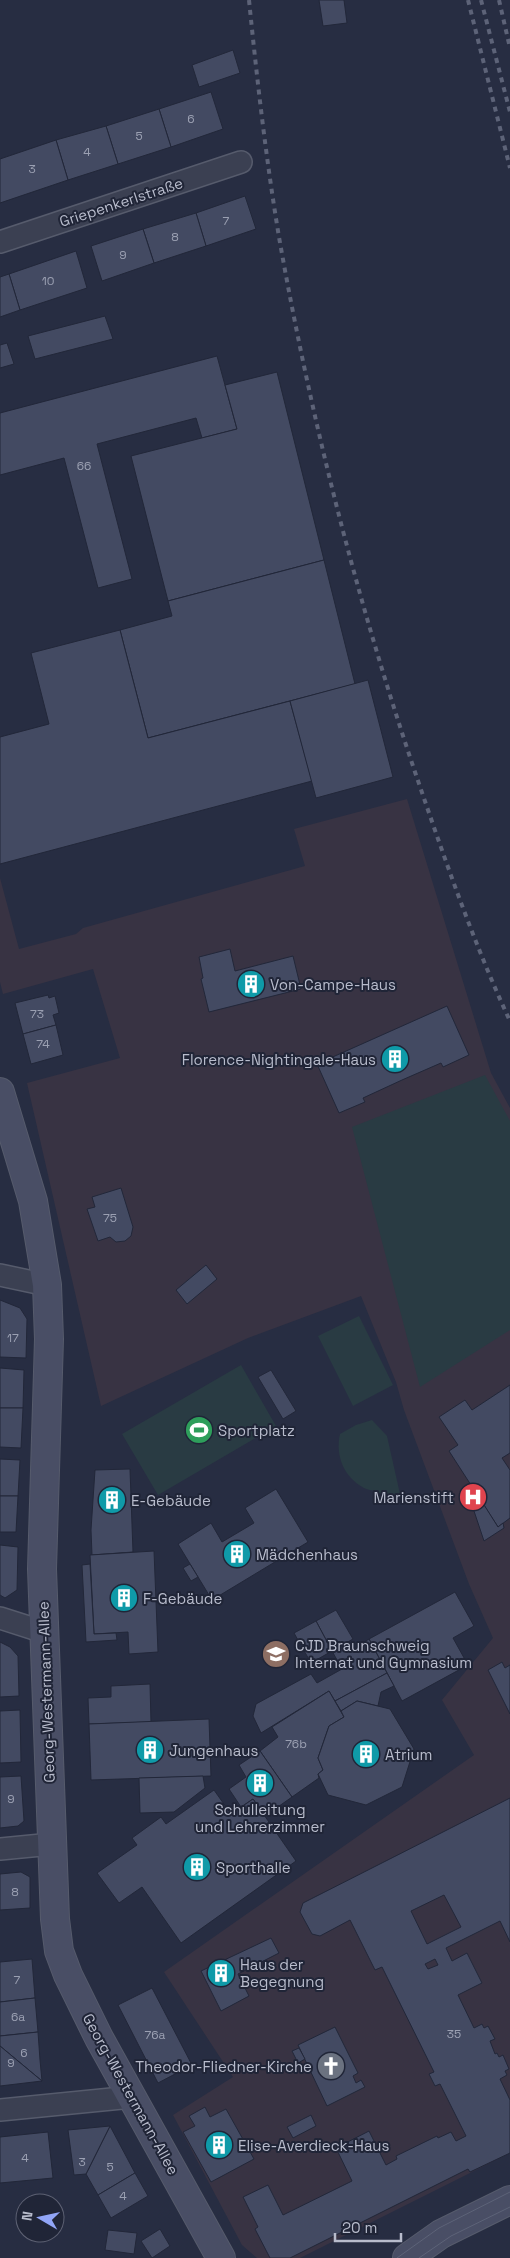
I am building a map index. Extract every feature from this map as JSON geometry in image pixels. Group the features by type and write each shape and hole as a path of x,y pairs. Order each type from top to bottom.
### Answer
{"street":[{"name":"Griepenkerlstraße","path":"0,242 242,162"},
{"name":"Georg-Westermann-Allee","path":"0,1092 33,1201 47,1285 49,1340 42,1531 55,1918 59,1950 68,1975 99,2038 221,2258"},
{"path":"0,1275 47,1285"},
{"path":"0,1618 44,1632"},
{"path":"0,1849 52,1844"},
{"path":"0,2110 132,2097"},
{"path":"407,2258 441,2234 510,2200"}],"shaded area":[{"name":"Marienstift","path":"407,799 491,1073 510,1108 510,2153 300,2258 257,2258 242,2245 173,2115 233,2077 164,1972 474,1755 442,1700 493,1638 469,1584 404,1410 396,1382 361,1296 248,1338 101,1406 27,1083 120,1058 93,969 3,994 0,982 0,878 19,949 76,934 83,928 305,866 294,829"},
{"path":"485,1075 510,1121 510,1330 420,1387 352,1127"},
{"path":"359,1316 393,1385 353,1406 318,1336"},
{"name":"Sportplatz","path":"241,1365 276,1426 158,1495 122,1434"},
{"path":"372,1420 387,1436 400,1494 393,1502 376,1491 366,1489 357,1483 346,1472 340,1458 340,1434 356,1425"}],"building":[{"path":"319,0 344,0 347,23 323,26"},
{"path":"233,50 240,73 199,87 192,65"},
{"path":"211,92 223,129 171,147 159,109"},
{"path":"159,109 171,147 118,164 106,126"},
{"path":"106,126 118,164 68,180 56,140"},
{"path":"56,140 68,180 0,203 0,159"},
{"path":"245,196 256,229 206,246 196,213"},
{"path":"196,213 206,246 154,263 143,229"},
{"path":"143,229 154,263 102,281 91,246"},
{"path":"76,251 87,288 20,310 9,274"},
{"path":"9,274 20,310 0,317 0,277"},
{"path":"105,316 113,339 35,359 28,336"},
{"path":"7,343 14,364 0,368 0,345"},
{"path":"217,356 237,429 202,438 196,418 97,444 132,579 98,588 64,458 0,475 0,413"},
{"path":"277,372 324,560 168,601 131,456 237,429 225,385"},
{"path":"324,560 355,684 148,738 120,630 172,616 168,601"},
{"path":"120,630 148,738 290,701 312,781 0,864 0,737 49,724 31,653"},
{"path":"368,680 393,777 316,798 290,701"},
{"name":"Von-Campe-Haus","path":"230,949 235,971 293,956 301,989 209,1012 201,979 203,978 199,957"},
{"path":"48,995 49,998 55,996 59,1013 53,1015 56,1025 23,1034 15,1003"},
{"name":"Florence-Nightingale-Haus","path":"447,1006 469,1055 443,1067 441,1063 402,1080 363,1098 365,1102 339,1113 317,1064"},
{"path":"56,1025 63,1055 31,1064 23,1034"},
{"path":"121,1188 133,1227 131,1236 125,1241 116,1242 110,1237 98,1241 87,1209 95,1207 92,1197"},
{"path":"206,1265 217,1279 187,1304 176,1290"},
{"path":"0,1300 20,1308 27,1319 26,1358 0,1357"},
{"path":"0,1368 24,1370 23,1408 0,1408"},
{"path":"271,1370 296,1411 283,1419 258,1377"},
{"path":"510,1385 510,1453 502,1458 510,1470 510,1518 498,1527 449,1451 458,1445 439,1417 465,1400 472,1410"},
{"path":"0,1408 23,1408 21,1448 0,1447"},
{"path":"0,1459 20,1460 18,1496 0,1496"},
{"name":"E-Gebäude","path":"130,1469 133,1552 92,1555 91,1530 95,1470"},
{"name":"Mädchenhaus","path":"276,1489 308,1542 212,1600 178,1544 211,1523 222,1542 254,1523 245,1508"},
{"path":"474,1489 498,1527 503,1523 504,1528 484,1541 468,1493"},
{"path":"0,1496 18,1496 16,1532 0,1532"},
{"path":"0,1545 18,1547 17,1590 5,1598 0,1595"},
{"name":"F-Gebäude","path":"154,1551 158,1652 129,1654 128,1632 94,1634 90,1555"},
{"path":"90,1564 94,1634 116,1633 117,1640 86,1642 82,1565"},
{"path":"190,1564 198,1577 191,1581 183,1568"},
{"path":"455,1592 474,1626 453,1638 468,1665 402,1701 369,1639"},
{"path":"336,1610 353,1639 332,1651 316,1621"},
{"path":"316,1621 332,1651 311,1663 294,1633"},
{"path":"369,1639 387,1673 335,1701 329,1691 261,1733 253,1716 256,1704 311,1674 317,1683 342,1669 332,1651 345,1644 350,1651"},
{"path":"0,1642 10,1647 18,1656 19,1696 0,1697"},
{"path":"502,1662 505,1668 510,1665 510,1714 488,1670"},
{"path":"387,1673 394,1686 381,1692 378,1706 357,1701 341,1711 335,1701"},
{"path":"150,1684 151,1722 89,1724 88,1698 111,1697 111,1686"},
{"path":"329,1691 344,1717 329,1726 318,1758 323,1770 318,1774 319,1778 292,1797 260,1751 278,1737 272,1727"},
{"name":"Atrium","path":"357,1701 390,1709 414,1749 402,1787 366,1805 328,1795 318,1774 323,1770 318,1758 329,1726 344,1717 341,1711"},
{"path":"20,1710 21,1762 0,1763 0,1711"},
{"name":"Jungenhaus","path":"209,1719 211,1776 91,1780 89,1724"},
{"name":"Schulleitung und Lehrerzimmer","path":"260,1751 292,1797 265,1816 253,1799 241,1807 229,1789 246,1777 239,1765"},
{"path":"21,1776 24,1821 18,1826 0,1828 0,1777"},
{"path":"203,1776 205,1788 174,1812 140,1813 139,1778"},
{"name":"Sporthalle","path":"214,1790 231,1814 253,1799 296,1861 181,1943 142,1887 119,1903 97,1873 137,1845 132,1838 161,1817 166,1824"},
{"path":"510,1798 510,1942 500,1921 446,1948 452,1961 467,1953 482,1983 458,1995 474,2028 482,2024 484,2028 488,2026 495,2039 490,2041 495,2054 497,2053 499,2057 503,2055 509,2069 505,2071 507,2075 500,2079 510,2100 510,2153 470,2172 468,2169 290,2258 270,2258 255,2229 258,2227 243,2197 268,2185 283,2215 352,2181 336,2148 369,2131 386,2165 397,2159 396,2156 437,2136 438,2138 451,2132 456,2141 466,2136 440,2084 435,2086 429,2074 434,2072 382,1967 375,1970 350,1920 320,1936 312,1934 300,1912 303,1903","holes":["444,1895 461,1927 427,1944 411,1911","435,1959 438,1965 428,1969 425,1964"]},
{"path":"21,1872 30,1877 30,1908 0,1910 0,1874"},
{"name":"Haus der Begegnung","path":"271,1938 279,1953 238,1974 249,1996 221,2011 201,1971"},
{"path":"32,1959 35,1998 0,2002 0,1962"},
{"path":"152,1988 192,2065 158,2083 118,2005"},
{"path":"35,1998 38,2032 0,2036 0,2002"},
{"name":"Theodor-Fliedner-Kirche","path":"335,2027 358,2073 353,2076 356,2083 361,2080 365,2087 327,2106 298,2045"},
{"path":"38,2032 42,2081 0,2046 0,2036"},
{"path":"0,2046 42,2081 0,2086"},
{"path":"299,2048 305,2059 298,2063 292,2051"},
{"name":"Elise-Averdieck-Haus","path":"205,2107 210,2117 226,2109 254,2159 211,2182 183,2132 195,2126 189,2116"},
{"path":"311,2115 316,2126 293,2138 287,2127"},
{"path":"110,2126 135,2173 98,2195 86,2174"},
{"path":"110,2126 86,2174 74,2175 68,2130"},
{"path":"48,2132 53,2178 0,2183 0,2137"},
{"path":"135,2173 148,2196 111,2218 98,2195"},
{"path":"160,2229 170,2246 152,2258 141,2241"},
{"path":"108,2230 137,2233 134,2254 105,2250"}],"tram line":[{"path":"397,2258 439,2228 510,2192"},
{"path":"419,2258 451,2236 510,2207"}],"railway":[{"path":"249,0 262,119 279,237 305,373 354,574 415,772 471,929 510,1021"},
{"path":"468,0 510,168"},
{"path":"481,0 510,112"},
{"path":"499,0 510,48"}],"place":[{"name":"Von-Campe-Haus","path":"251,984"},
{"name":"Florence-Nightingale-Haus","path":"395,1059"},
{"name":"Sportplatz","path":"199,1430"},
{"name":"Marienstift","path":"473,1497"},
{"name":"E-Gebäude","path":"112,1500"},
{"name":"Mädchenhaus","path":"237,1554"},
{"name":"F-Gebäude","path":"124,1598"},
{"name":"CJD Braunschweig Internat und Gymnasium","path":"276,1654"},
{"name":"Jungenhaus","path":"150,1750"},
{"name":"Atrium","path":"366,1754"},
{"name":"Schulleitung und Lehrerzimmer","path":"260,1783"},
{"name":"Sporthalle","path":"197,1867"},
{"name":"Haus der Begegnung","path":"221,1973"},
{"name":"Theodor-Fliedner-Kirche","path":"331,2066"},
{"name":"Elise-Averdieck-Haus","path":"219,2145"}]}
